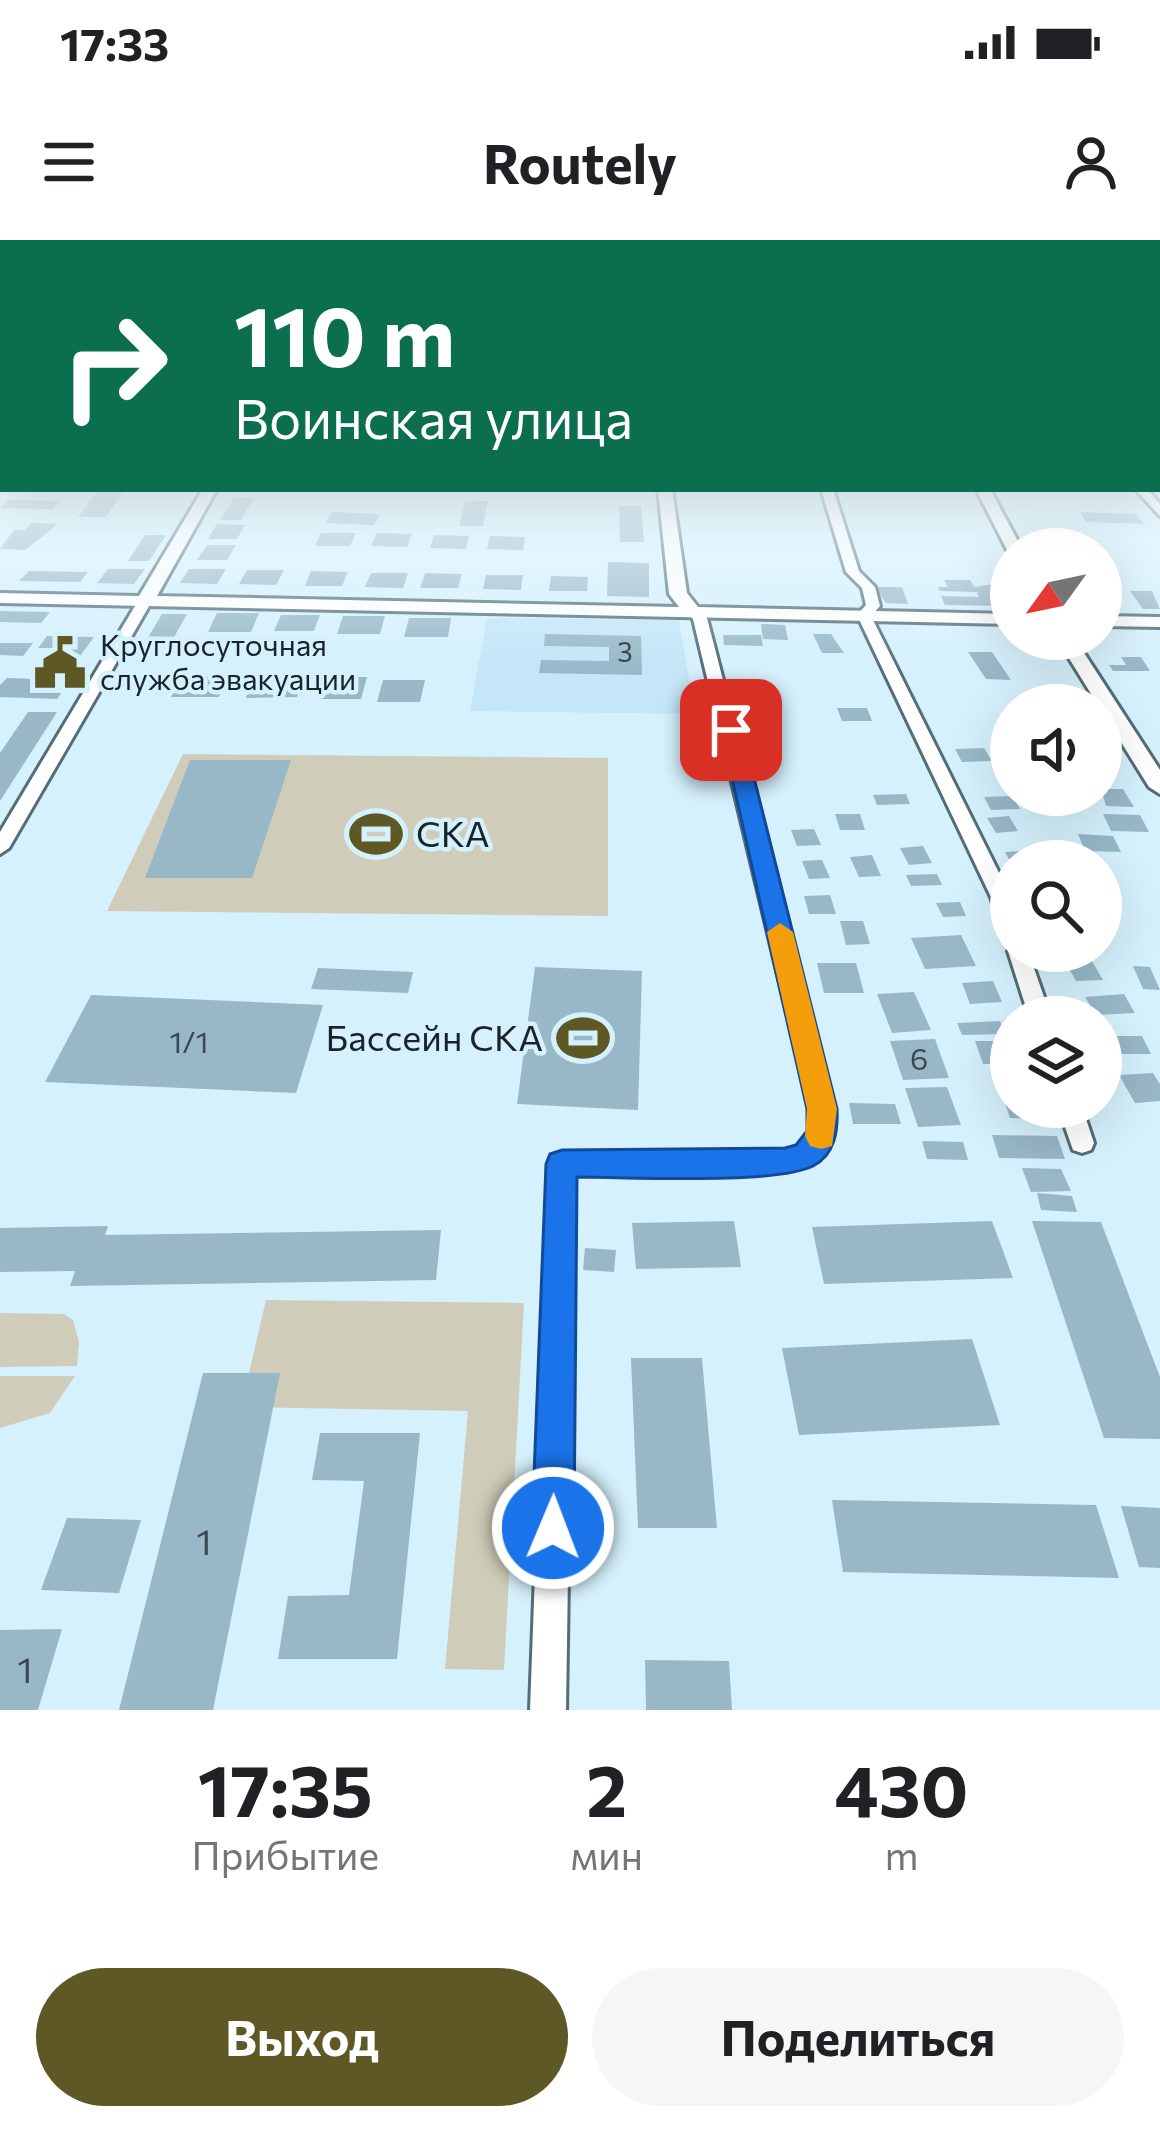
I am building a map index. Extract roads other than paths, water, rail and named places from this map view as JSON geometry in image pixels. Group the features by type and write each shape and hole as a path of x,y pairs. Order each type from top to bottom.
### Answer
{"main road":[{"path":"145,601 186,532"},
{"path":"670,532 678,594 692,610"},
{"path":"0,598 990,618"},
{"path":"1122,621 1160,622"},
{"path":"1079,660 1160,787"}],"street":[{"path":"840,532 853,572 868,587 873,606 864,615 990,876"},
{"path":"0,848 145,601"},
{"path":"548,1710 562,1164 785,1162 806,1155 823,1135 822,1109 731,730 700,618 692,610"},
{"path":"1077,1128 1082,1143"}],"place":[{"name":"Круглосуточная служба эвакуации","path":"60,663"},
{"name":"СКА","path":"376,834"},
{"name":"Бассейн СКА","path":"583,1038"}]}
